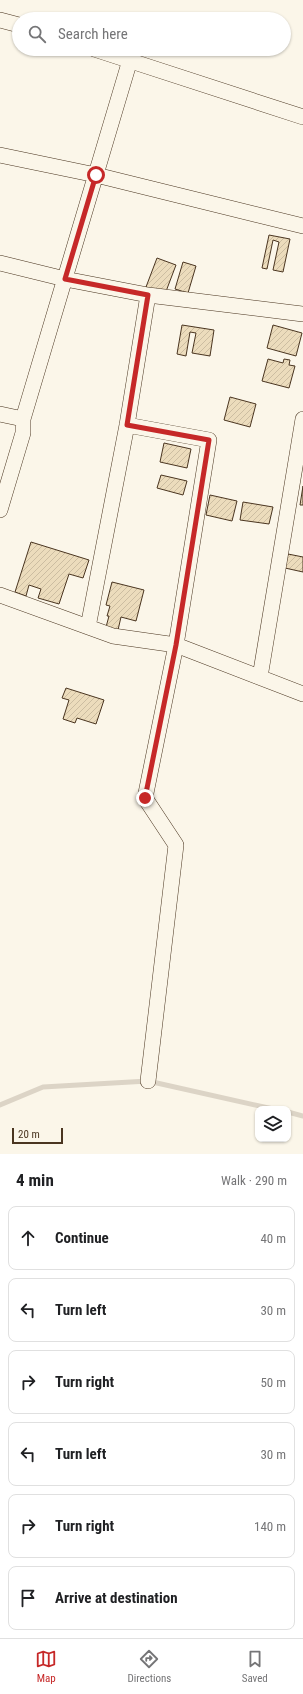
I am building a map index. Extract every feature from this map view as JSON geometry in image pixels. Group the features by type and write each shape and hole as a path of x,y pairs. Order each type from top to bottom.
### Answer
{"street":[{"path":"0,20 12,23"},
{"path":"117,56 303,117"},
{"path":"0,510 23,434 23,419 130,60"},
{"path":"0,154 96,175 303,226"},
{"path":"0,263 65,279 148,295 303,314"},
{"path":"88,627 127,425 148,295"},
{"path":"0,414 23,419"},
{"path":"260,677 302,424"},
{"path":"127,425 209,440 176,645 145,798 176,845 148,1081"},
{"path":"0,596 113,636 176,645 303,694"}],"building":[{"path":"269,235 290,239 283,272 273,270 279,242 273,240 267,269 262,268"},
{"path":"157,258 176,265 165,294 146,287"},
{"path":"183,262 196,266 188,293 175,289"},
{"path":"182,325 214,330 210,356 192,353 196,333 190,332 186,356 177,354"},
{"path":"273,325 302,333 296,356 267,348"},
{"path":"268,359 283,363 284,359 290,360 289,365 295,366 289,388 262,381"},
{"path":"230,397 256,404 250,427 224,420"},
{"path":"164,443 191,449 187,468 160,462"},
{"path":"161,475 187,481 183,495 157,488"},
{"path":"303,486 303,505 300,505"},
{"path":"210,495 237,501 232,521 206,515"},
{"path":"243,502 273,507 269,524 240,520"},
{"path":"31,542 89,560 83,578 69,574 59,604 38,598 41,589 29,585 26,596 15,592"},
{"path":"288,554 303,557 303,572 285,568"},
{"path":"112,582 144,590 136,621 121,617 118,630 106,627 110,606 106,605"},
{"path":"66,688 104,700 96,724 77,718 75,723 63,719 69,700 62,698"}],"waterway":[{"path":"0,1105 43,1087 148,1081 260,1106"},
{"path":"291,1113 303,1116"}],"route":[{"path":"96,175 65,279 148,295 127,425 209,440 176,645 145,798"}]}
